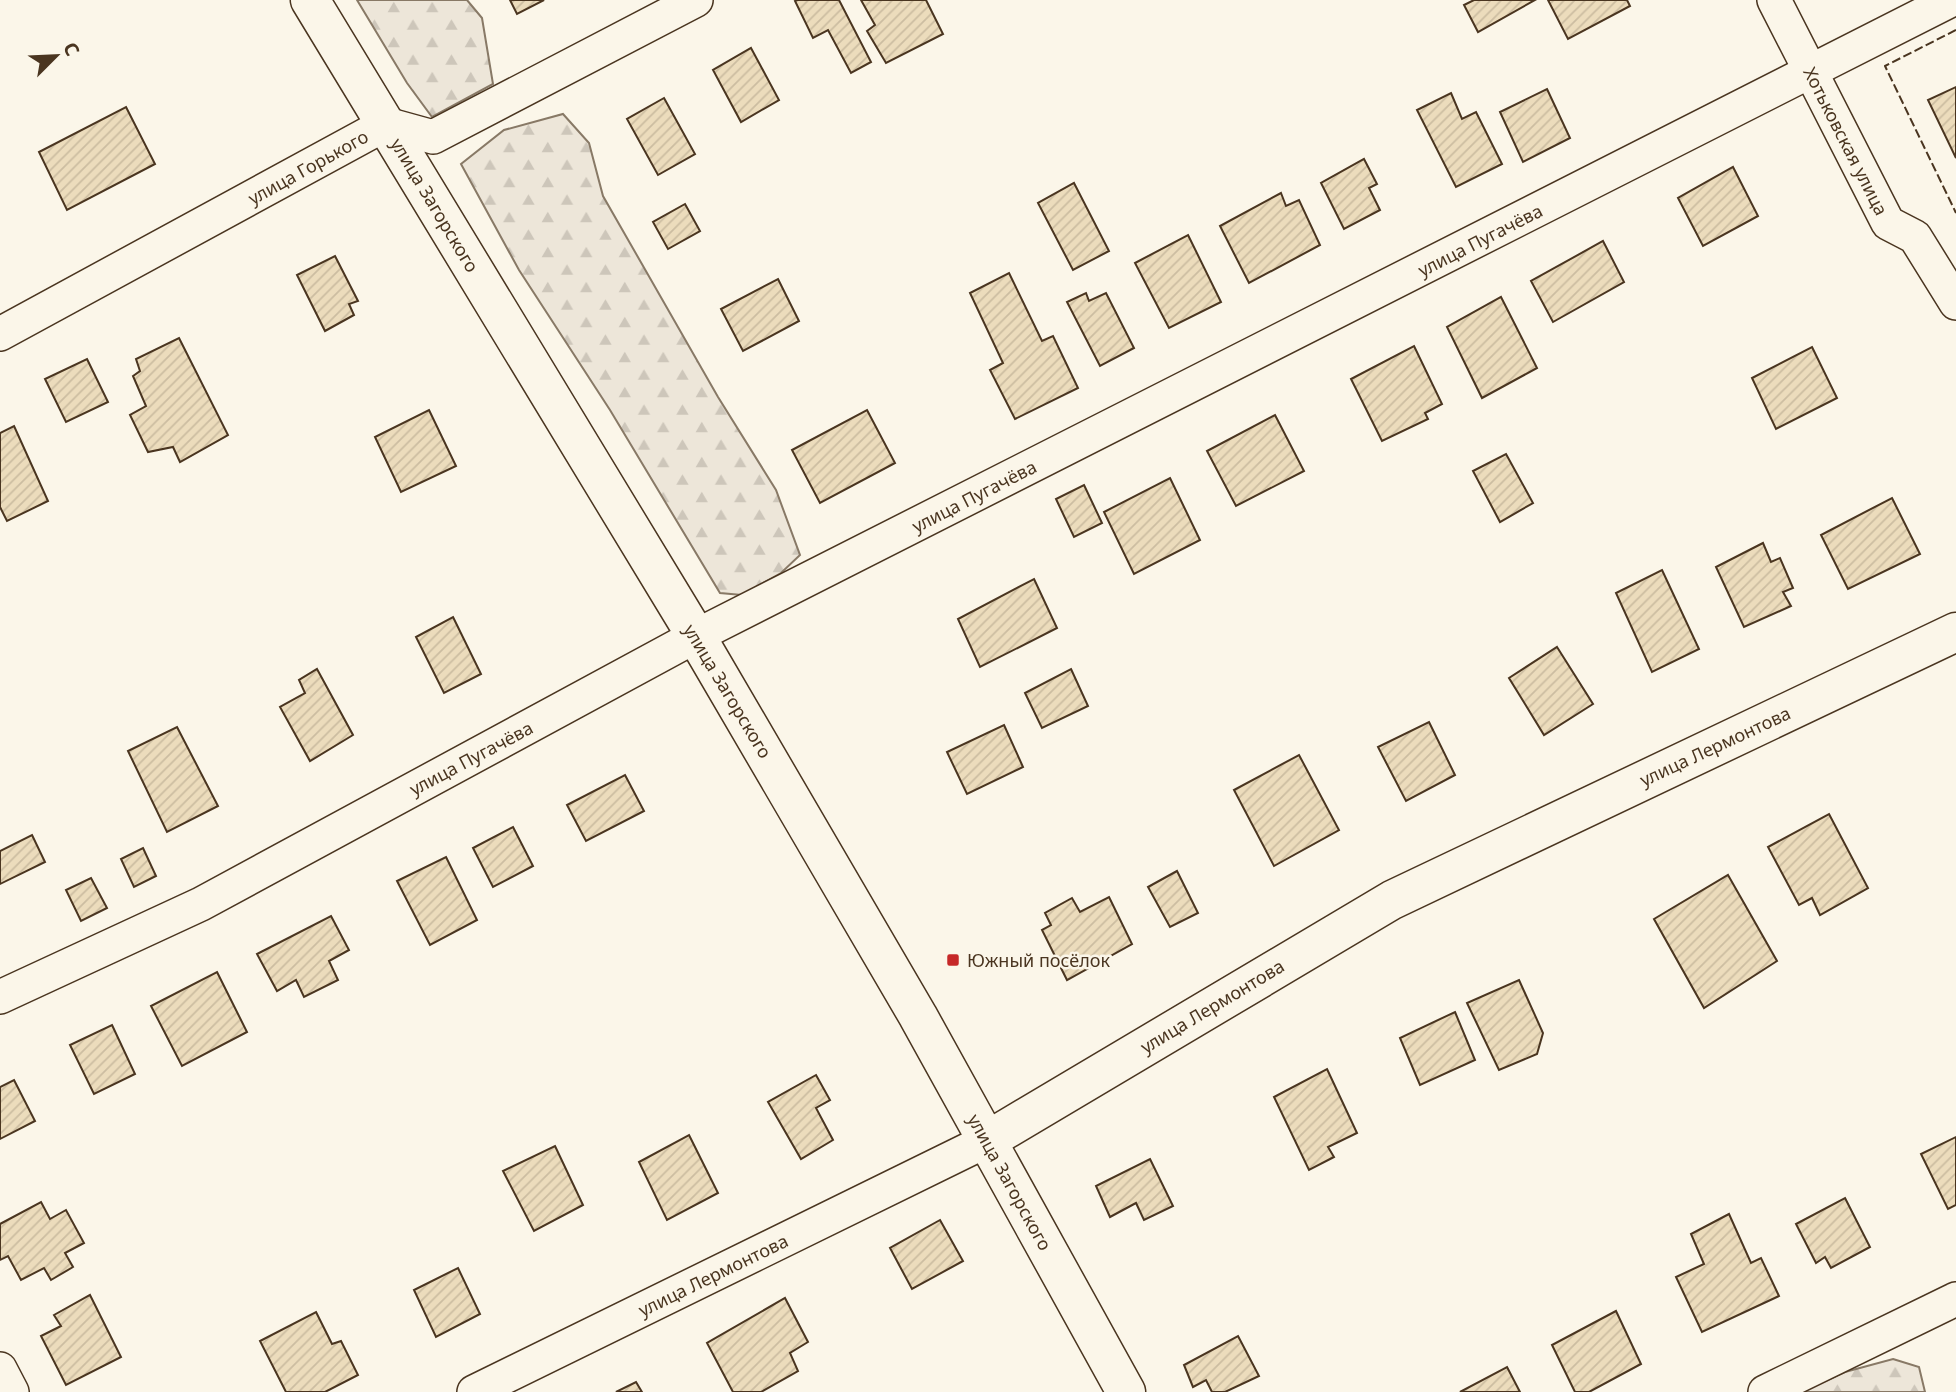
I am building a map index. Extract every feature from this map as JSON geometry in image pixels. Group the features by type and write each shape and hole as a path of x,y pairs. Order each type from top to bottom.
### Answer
{"main road":[{"name":"улица Загорского","path":"310,0 696,636 919,1016 1126,1392"},
{"name":"улица Лермонтова","path":"988,1140 1392,900 1956,632"}],"street":[{"name":"улица Горького","path":"0,334 386,124 433,136 696,0"},
{"name":"Хотьковская улица","path":"1774,0 1888,223 1915,237 1956,303"},
{"name":"улица Пугачёва","path":"0,997 201,904 696,636 1951,0"},
{"name":"улица Лермонтова","path":"474,1392 988,1140"},
{"path":"1765,1392 1956,1299"},
{"path":"0,1369 12,1392"}],"green space":[{"path":"357,0 467,0 482,18 493,84 432,117 407,83"},
{"path":"563,114 589,143 603,196 718,397 776,490 800,555 781,573 742,595 720,593 610,410 519,270 461,164 504,130"},
{"path":"1893,1359 1919,1367 1925,1392 1801,1392 1845,1372"}],"building":[{"path":"510,0 544,0 517,14"},
{"path":"839,0 871,62 851,73 828,30 813,38 795,1"},
{"path":"861,0 926,0 943,34 886,63 867,31 875,25"},
{"path":"1474,0 1535,0 1478,32 1464,5"},
{"path":"1548,0 1627,0 1630,6 1568,39"},
{"path":"751,48 779,100 741,122 713,70"},
{"path":"1956,87 1956,158 1928,100"},
{"path":"1547,89 1570,138 1523,162 1500,112"},
{"path":"1451,93 1462,119 1476,112 1502,164 1456,187 1417,110"},
{"path":"664,98 695,154 658,175 627,119"},
{"path":"126,107 155,164 67,210 39,152"},
{"path":"1364,159 1377,184 1369,188 1380,210 1344,229 1321,183"},
{"path":"1733,167 1758,216 1703,246 1678,198"},
{"path":"1074,183 1109,251 1073,270 1038,203"},
{"path":"1281,193 1286,206 1299,200 1320,245 1249,283 1220,226"},
{"path":"685,204 700,231 668,249 653,222"},
{"path":"1188,235 1221,302 1169,328 1135,263"},
{"path":"1603,241 1624,282 1553,322 1531,281"},
{"path":"335,256 358,301 349,304 354,315 325,331 297,275"},
{"path":"1009,273 1042,341 1053,336 1078,388 1015,419 990,370 1003,363 970,293"},
{"path":"778,279 799,321 743,351 721,309"},
{"path":"1086,293 1089,301 1106,293 1134,348 1100,366 1067,302"},
{"path":"1501,297 1537,368 1482,398 1447,327"},
{"path":"179,338 228,435 180,462 173,447 148,452 130,415 146,406 133,376 140,371 136,359"},
{"path":"1414,346 1442,404 1425,413 1428,419 1382,441 1351,379"},
{"path":"1812,347 1837,398 1776,429 1752,378"},
{"path":"87,359 108,402 66,422 45,379"},
{"path":"429,410 456,466 401,492 375,437"},
{"path":"867,410 895,463 820,503 792,450"},
{"path":"1275,415 1304,471 1236,506 1207,451"},
{"path":"14,426 48,501 7,521 0,507 0,433"},
{"path":"1506,454 1533,503 1500,522 1473,471"},
{"path":"1170,478 1200,540 1134,574 1104,512"},
{"path":"1084,485 1102,523 1074,537 1056,499"},
{"path":"1892,498 1920,554 1848,589 1821,535"},
{"path":"1763,543 1771,562 1780,558 1793,588 1783,592 1791,606 1744,627 1716,567"},
{"path":"1662,570 1699,649 1652,672 1616,593"},
{"path":"1034,579 1057,628 980,667 958,619"},
{"path":"453,617 481,674 444,693 416,637"},
{"path":"1557,647 1593,704 1544,735 1509,678"},
{"path":"317,669 353,735 310,761 280,707 305,693 299,680"},
{"path":"1071,669 1088,706 1042,728 1025,693"},
{"path":"1429,722 1455,775 1406,801 1378,747"},
{"path":"1004,725 1023,767 967,794 947,752"},
{"path":"177,727 218,806 167,832 128,751"},
{"path":"1299,755 1339,830 1274,866 1234,790"},
{"path":"625,775 644,811 586,841 567,805"},
{"path":"1829,814 1868,888 1820,915 1812,898 1799,905 1768,847"},
{"path":"513,827 533,866 493,887 473,848"},
{"path":"32,835 45,862 0,884 0,851"},
{"path":"143,848 156,876 134,887 121,859"},
{"path":"446,857 477,920 430,945 397,881"},
{"path":"1177,871 1198,913 1170,927 1148,887"},
{"path":"1728,875 1777,961 1704,1008 1654,919"},
{"path":"91,878 107,908 81,921 66,890"},
{"path":"1109,897 1132,944 1067,980 1042,930 1051,925 1045,913 1072,898 1080,912"},
{"path":"331,916 349,950 329,961 338,980 304,997 296,980 277,991 257,954"},
{"path":"217,972 247,1032 182,1066 151,1006"},
{"path":"1519,980 1543,1033 1537,1054 1499,1070 1467,1003"},
{"path":"1455,1012 1475,1060 1420,1085 1400,1038"},
{"path":"112,1025 135,1074 94,1094 70,1045"},
{"path":"1327,1069 1357,1133 1328,1147 1334,1157 1309,1170 1274,1097"},
{"path":"816,1075 830,1100 816,1108 833,1140 801,1159 768,1102"},
{"path":"14,1080 35,1121 0,1139 0,1087"},
{"path":"689,1135 718,1193 667,1220 639,1162"},
{"path":"1956,1137 1956,1205 1948,1209 1921,1154"},
{"path":"555,1146 583,1205 534,1231 503,1171"},
{"path":"1150,1159 1173,1206 1144,1220 1136,1203 1110,1217 1096,1186"},
{"path":"1845,1198 1870,1247 1831,1268 1825,1257 1816,1263 1796,1224"},
{"path":"41,1202 50,1219 66,1210 84,1243 65,1253 73,1267 51,1280 44,1268 21,1280 8,1256 0,1260 0,1224"},
{"path":"1729,1214 1751,1263 1761,1258 1779,1296 1702,1332 1676,1277 1704,1264 1691,1234"},
{"path":"940,1220 963,1261 912,1289 890,1248"},
{"path":"458,1268 480,1314 436,1337 414,1290"},
{"path":"90,1295 121,1357 66,1385 41,1336 61,1326 54,1315"},
{"path":"785,1298 808,1342 790,1353 798,1371 761,1392 733,1392 707,1343"},
{"path":"1616,1311 1641,1364 1589,1392 1575,1392 1552,1345"},
{"path":"316,1312 332,1344 341,1341 358,1375 325,1392 286,1392 260,1341"},
{"path":"1238,1336 1259,1376 1225,1392 1212,1392 1206,1380 1193,1387 1184,1365"},
{"path":"1507,1367 1520,1392 1460,1392"},
{"path":"636,1382 642,1392 616,1392"}],"fence":[{"path":"1956,30 1885,66 1956,213"}],"place":[{"name":"Южный посёлок","path":"953,960"}]}
